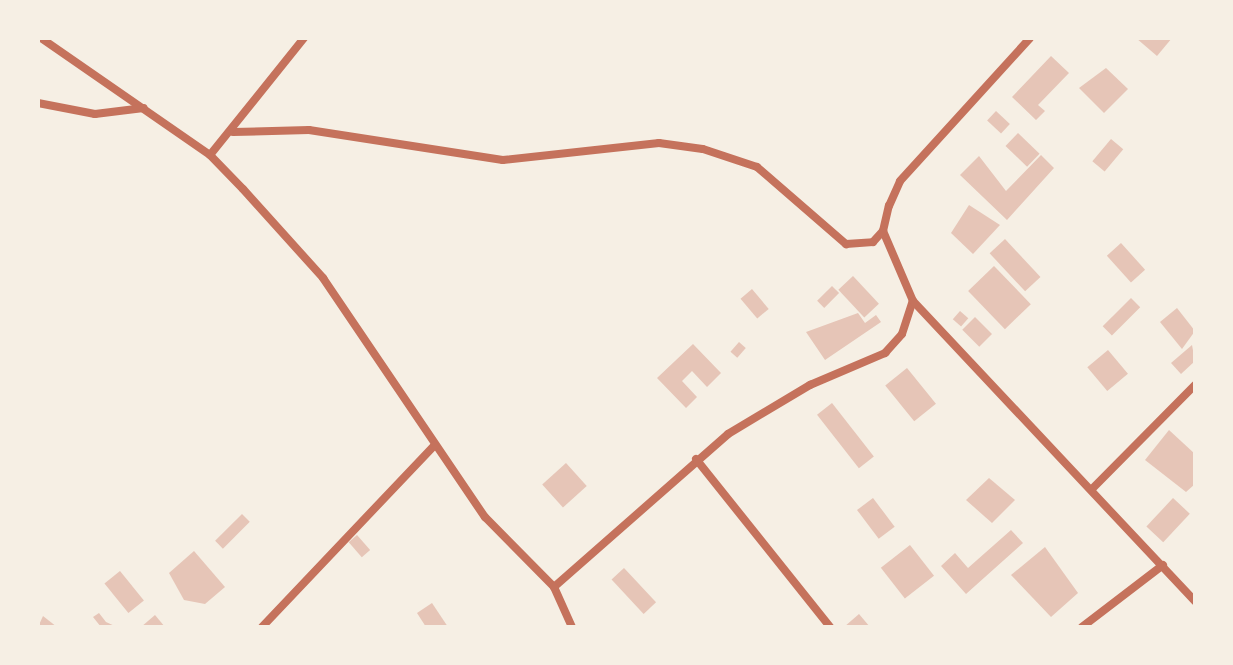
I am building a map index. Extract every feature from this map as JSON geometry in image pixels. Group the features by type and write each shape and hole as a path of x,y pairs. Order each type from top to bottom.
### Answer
{"street":[{"path":"41,38 210,155 323,278 485,517 554,587 572,627"},
{"path":"210,155 233,132 304,38"},
{"path":"233,132 309,130 503,160 659,143 703,149 757,167 846,244 873,242 883,231 900,181 1030,38"},
{"path":"38,103 95,114 145,108"},
{"path":"883,231 913,301 1195,601"},
{"path":"554,587 696,459 762,409 885,353 902,334 913,301"},
{"path":"1092,489 1195,385"},
{"path":"267,625 434,446"},
{"path":"696,459 830,627"},
{"path":"1082,627 1163,565"}],"building":[{"path":"1136,38 1172,38 1157,56"},
{"path":"1051,56 1069,73 1038,105 1045,111 1036,120 1012,97"},
{"path":"1106,68 1128,89 1104,113 1079,88"},
{"path":"996,111 1010,124 1001,133 987,121"},
{"path":"1018,133 1040,154 1027,167 1005,146"},
{"path":"1111,139 1123,149 1105,171 1092,161"},
{"path":"1041,155 1054,168 1007,220 960,175 979,156 1006,191"},
{"path":"969,205 1000,225 973,254 951,233"},
{"path":"1005,239 1040,277 1025,291 990,253"},
{"path":"1121,243 1145,270 1131,282 1107,256"},
{"path":"994,266 1031,304 1005,329 968,291"},
{"path":"853,276 879,304 864,317 838,290"},
{"path":"832,286 839,293 824,308 817,301"},
{"path":"752,289 769,309 757,319 741,299"},
{"path":"1131,298 1140,307 1112,335 1103,326"},
{"path":"1177,308 1195,331 1182,349 1160,322"},
{"path":"960,311 968,318 961,327 953,319"},
{"path":"858,313 865,323 876,315 881,322 825,360 806,332"},
{"path":"975,317 992,334 979,347 962,330"},
{"path":"739,342 746,348 737,358 730,352"},
{"path":"693,344 721,373 707,387 692,371 682,381 697,397 686,408 657,378"},
{"path":"1192,345 1195,361 1181,374 1171,363"},
{"path":"1108,350 1128,374 1107,391 1087,367"},
{"path":"907,368 936,404 914,421 885,386"},
{"path":"832,403 874,457 859,468 817,415"},
{"path":"1169,430 1195,454 1195,484 1186,492 1145,460"},
{"path":"566,463 587,486 563,507 542,484"},
{"path":"989,478 1015,500 992,523 966,500"},
{"path":"873,498 895,527 879,539 857,510"},
{"path":"1173,498 1190,514 1163,542 1146,527"},
{"path":"242,514 250,522 223,549 215,541"},
{"path":"1011,530 1023,543 966,594 941,566 955,553 968,568"},
{"path":"357,535 370,550 362,557 349,542"},
{"path":"910,545 934,576 905,599 881,568"},
{"path":"1045,547 1078,593 1051,617 1011,575"},
{"path":"194,551 225,587 205,604 184,600 169,573"},
{"path":"624,568 656,602 644,614 612,580"},
{"path":"120,571 144,601 128,613 104,584"},
{"path":"432,603 448,627 426,627 417,613"},
{"path":"99,613 106,622 117,627 101,627 93,617"},
{"path":"859,614 870,627 844,627"},
{"path":"155,615 165,627 141,627"},
{"path":"43,616 57,627 38,627"}]}
